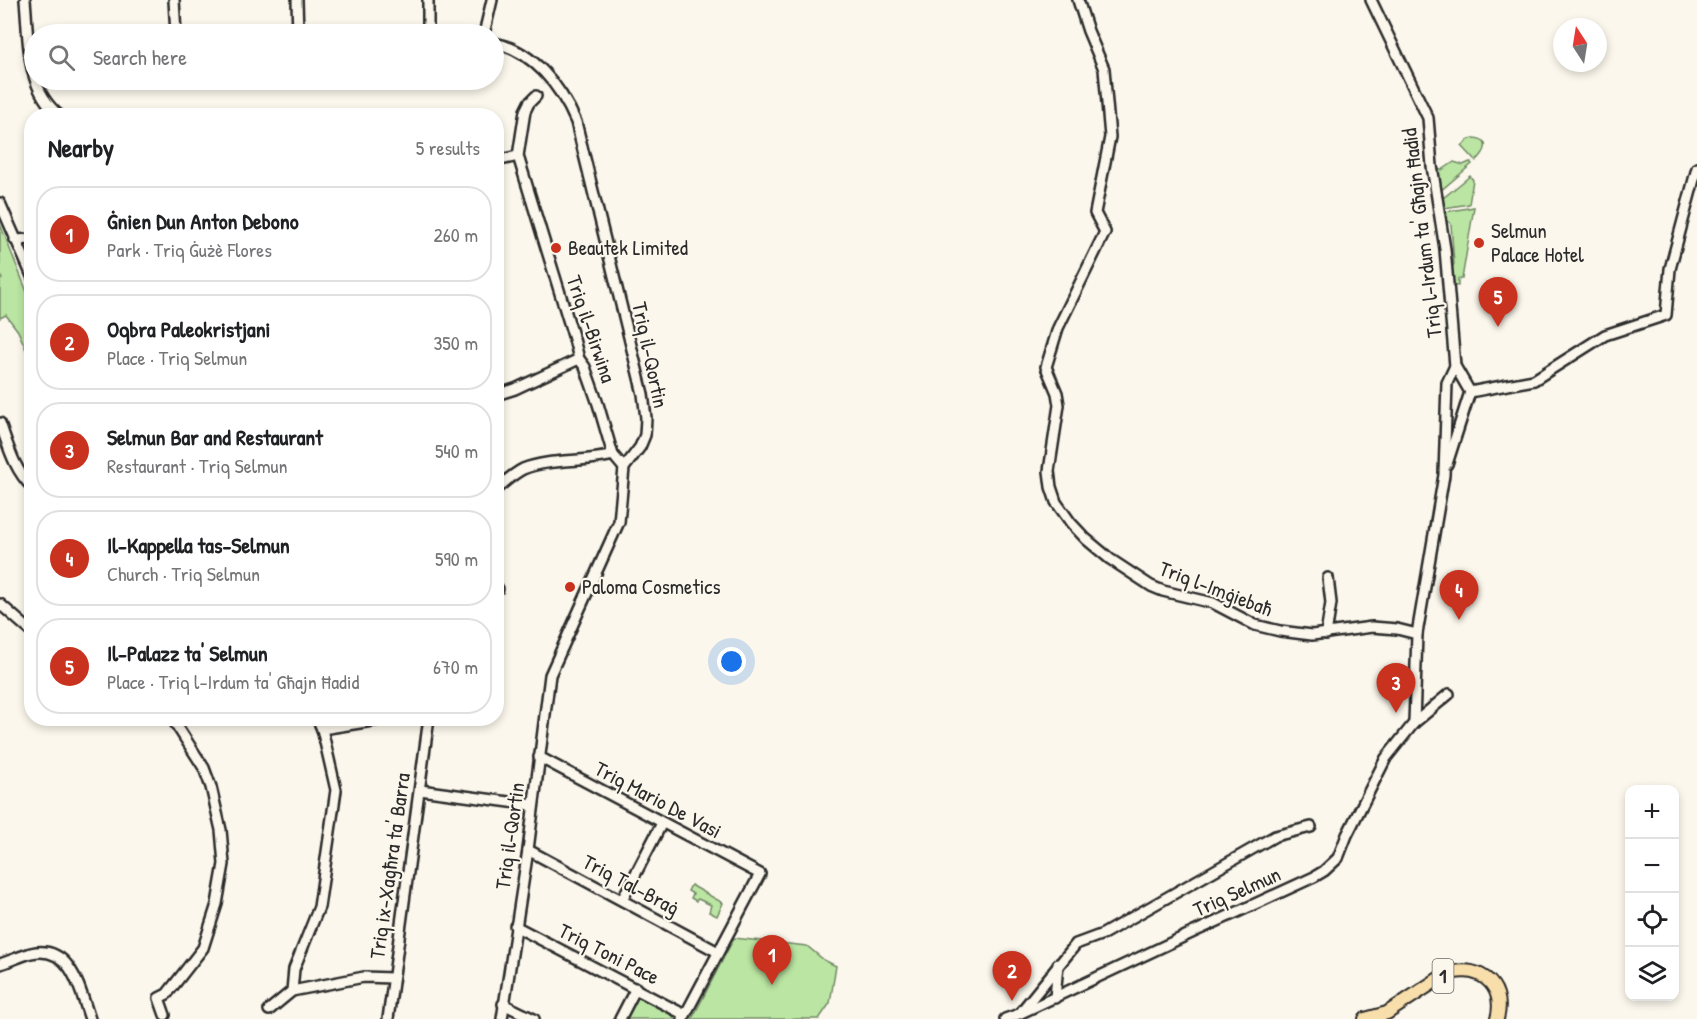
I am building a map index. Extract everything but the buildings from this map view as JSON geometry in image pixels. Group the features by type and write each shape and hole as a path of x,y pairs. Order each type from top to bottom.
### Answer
{"main road":[{"name":"1","path":"1365,1019 1387,1013 1450,972 1462,971 1477,973 1490,981 1499,998 1500,1009 1497,1019"}],"street":[{"path":"25,0 27,24"},
{"path":"174,0 175,24"},
{"path":"297,0 298,24"},
{"path":"428,0 428,24"},
{"path":"486,24 492,0"},
{"name":"Triq l-Imġiebaħ","path":"1078,0 1104,69 1110,136 1095,213 1105,232 1058,328 1046,367 1057,393 1059,405 1049,471 1056,501 1086,539 1110,559 1162,591 1213,603 1255,625 1280,632 1312,635 1372,627 1397,629 1417,634"},
{"name":"Triq l-Irdum ta' Għajn Ħadid","path":"1371,0 1428,118 1432,166 1446,249 1455,366"},
{"name":"Triq il-Qortin","path":"502,1019 528,850 550,675 619,522 624,468 640,447 645,435 646,418 643,394 576,122 568,105 540,67 526,56 504,47"},
{"path":"39,90 51,108"},
{"name":"Triq il-Birwina","path":"536,96 525,111 518,156 579,359 585,367 613,455 624,468"},
{"path":"504,159 518,156"},
{"path":"1447,383 1470,392 1534,380 1605,335 1666,315 1670,268 1697,168"},
{"path":"0,203 24,259"},
{"path":"15,240 24,239"},
{"path":"504,392 579,359"},
{"path":"1444,475 1447,383 1455,366"},
{"path":"1414,723 1417,634 1444,475 1470,392 1455,366"},
{"path":"0,423 24,479"},
{"path":"504,482 523,469 542,464 590,460 613,455"},
{"path":"590,460 607,462 624,468"},
{"path":"1326,634 1331,603 1328,578"},
{"path":"0,604 24,625"},
{"name":"Triq Selmun","path":"1005,1019 1055,998 1324,871 1338,858 1347,835 1386,758 1414,723 1449,694"},
{"path":"165,1015 159,998 167,994 203,948 217,904 224,864 221,830 211,787 204,768 177,726"},
{"path":"292,991 294,969 319,907 336,790 321,726"},
{"path":"322,729 341,726"},
{"name":"Triq ix-Xagħra ta' Barra","path":"388,1019 428,726"},
{"name":"Triq Mario De Vasi","path":"539,757 760,874 718,952"},
{"path":"420,790 532,805"},
{"path":"622,900 662,822"},
{"path":"1019,1014 1076,944 1103,934 1275,836 1311,827"},
{"name":"Triq Tal-Braġ","path":"528,850 718,952"},
{"name":"Triq Toni Pace","path":"515,926 636,988 684,1017"},
{"path":"0,964 30,953 42,952 65,962 74,973 90,1019"},
{"path":"684,1017 718,952"},
{"path":"1055,998 1058,964"},
{"path":"269,1010 292,991 364,977 392,978"},
{"path":"620,1019 636,988"},
{"path":"503,1004 534,1019"}],"green space":[{"path":"1473,138 1485,143 1482,154 1476,161 1462,146"},
{"path":"1454,162 1463,165 1470,162 1472,164 1439,192 1435,169 1442,170"},
{"path":"1470,176 1473,180 1469,204 1444,208 1440,204 1442,199"},
{"path":"1474,207 1462,279 1458,279 1458,286 1451,285 1449,271 1454,264 1451,224 1442,215 1445,212"},
{"path":"0,224 24,284 24,345 18,331 6,315 0,318 0,280 2,279 0,275"},
{"path":"691,885 723,903 717,916 709,912 711,905 691,898 693,894 688,891"},
{"path":"734,938 807,946 824,960 836,966 830,1003 819,1019 692,1019"},
{"path":"642,996 679,1015 677,1019 623,1019 633,1000"}],"place":[{"name":"Selmun Palace Hotel","path":"1479,243"},
{"name":"Beautek Limited","path":"556,248"},
{"name":"Il-Palazz ta' Selmun","path":"1498,327"},
{"name":"Paloma Cosmetics","path":"570,587"},
{"name":"Il-Kappella tas-Selmun","path":"1459,620"},
{"name":"Selmun Bar and Restaurant","path":"1396,713"},
{"name":"Ġnien Dun Anton Debono","path":"772,985"},
{"name":"Oqbra Paleokristjani","path":"1012,1001"}]}
